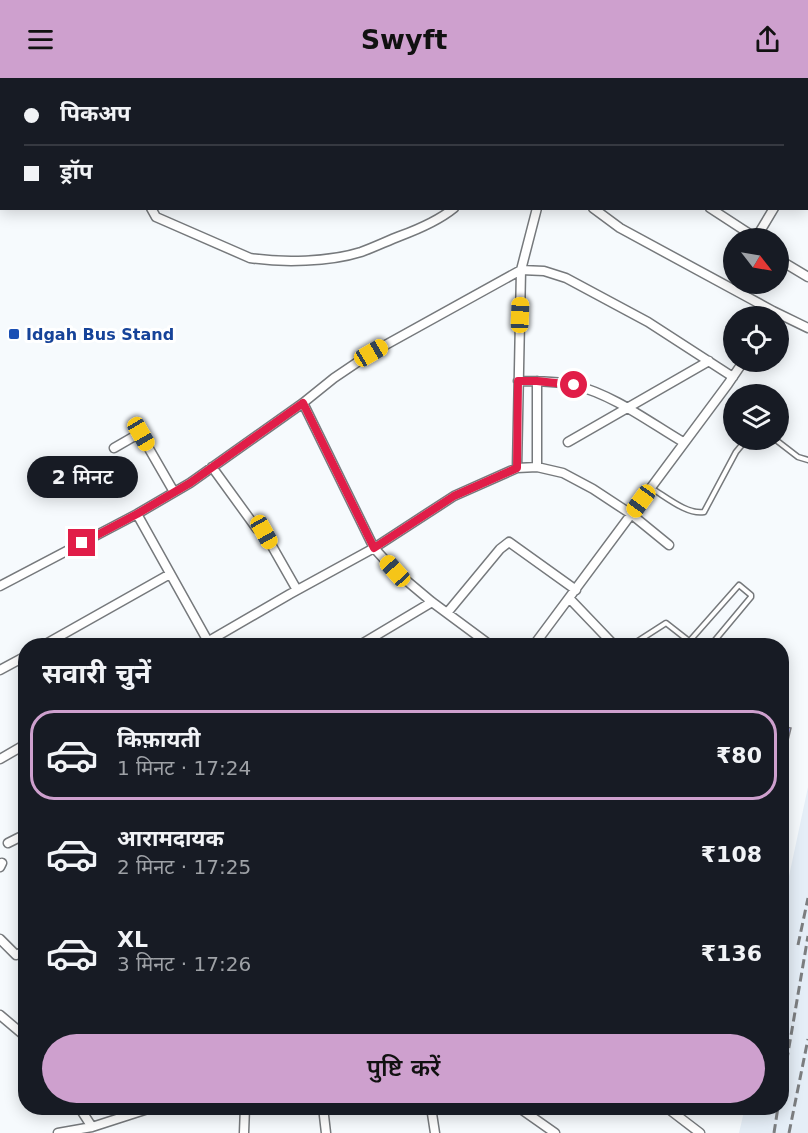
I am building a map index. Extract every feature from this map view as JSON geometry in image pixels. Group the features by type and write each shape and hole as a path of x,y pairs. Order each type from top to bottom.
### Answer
{"street":[{"path":"152,210 156,217 250,258 266,260 345,256 421,227 451,210"},
{"path":"517,468 521,270 536,210"},
{"path":"596,210 620,228 723,279"},
{"path":"713,210 756,238 773,210"},
{"path":"789,266 808,277"},
{"path":"0,586 174,492 371,353 521,270 544,271 566,278 648,322 733,377"},
{"path":"746,294 762,306"},
{"path":"789,321 808,328"},
{"path":"568,442 709,360"},
{"path":"539,638 736,372"},
{"path":"518,381 566,383 580,387 611,400 683,442"},
{"path":"537,381 537,467"},
{"path":"303,403 374,548 395,571 481,638"},
{"path":"114,448 140,433 174,492"},
{"path":"212,467 257,529 264,532 297,590"},
{"path":"217,638 297,590 374,548 454,496 517,468 537,467 562,472 631,514 669,545"},
{"path":"137,514 204,638"},
{"path":"447,613 500,549 509,542 576,590"},
{"path":"56,638 170,574"},
{"path":"569,598 607,638"},
{"path":"372,638 432,602"},
{"path":"0,670 18,660"},
{"path":"0,759 18,749"},
{"path":"8,843 18,838"},
{"path":"0,939 16,955 18,954"},
{"path":"0,1015 18,1030"},
{"path":"84,1115 92,1126"},
{"path":"58,1133 128,1115"},
{"path":"244,1133 245,1115"},
{"path":"324,1115 326,1133"},
{"path":"432,1115 435,1133"},
{"path":"529,1115 555,1133"},
{"path":"676,1115 700,1133"}],"lane":[{"path":"650,488 687,509 698,513 704,512 737,450"},
{"path":"789,450 798,457 808,460"},
{"path":"692,638 739,585 751,597 717,638"},
{"path":"643,638 666,623 682,638"}],"shaded area":[{"path":"808,787 808,1133 739,1133 743,1115 789,1115 789,876"}],"railway":[{"path":"798,945 808,898"},
{"path":"789,1047 808,936"},
{"path":"789,1133 808,1039"},
{"path":"774,1133 777,1115"}],"place":[{"name":"Idgah Bus Stand","path":"14,334"}],"route":[{"path":"82,543 190,483 303,403 374,548 454,496 517,468 518,381 574,385"}]}
